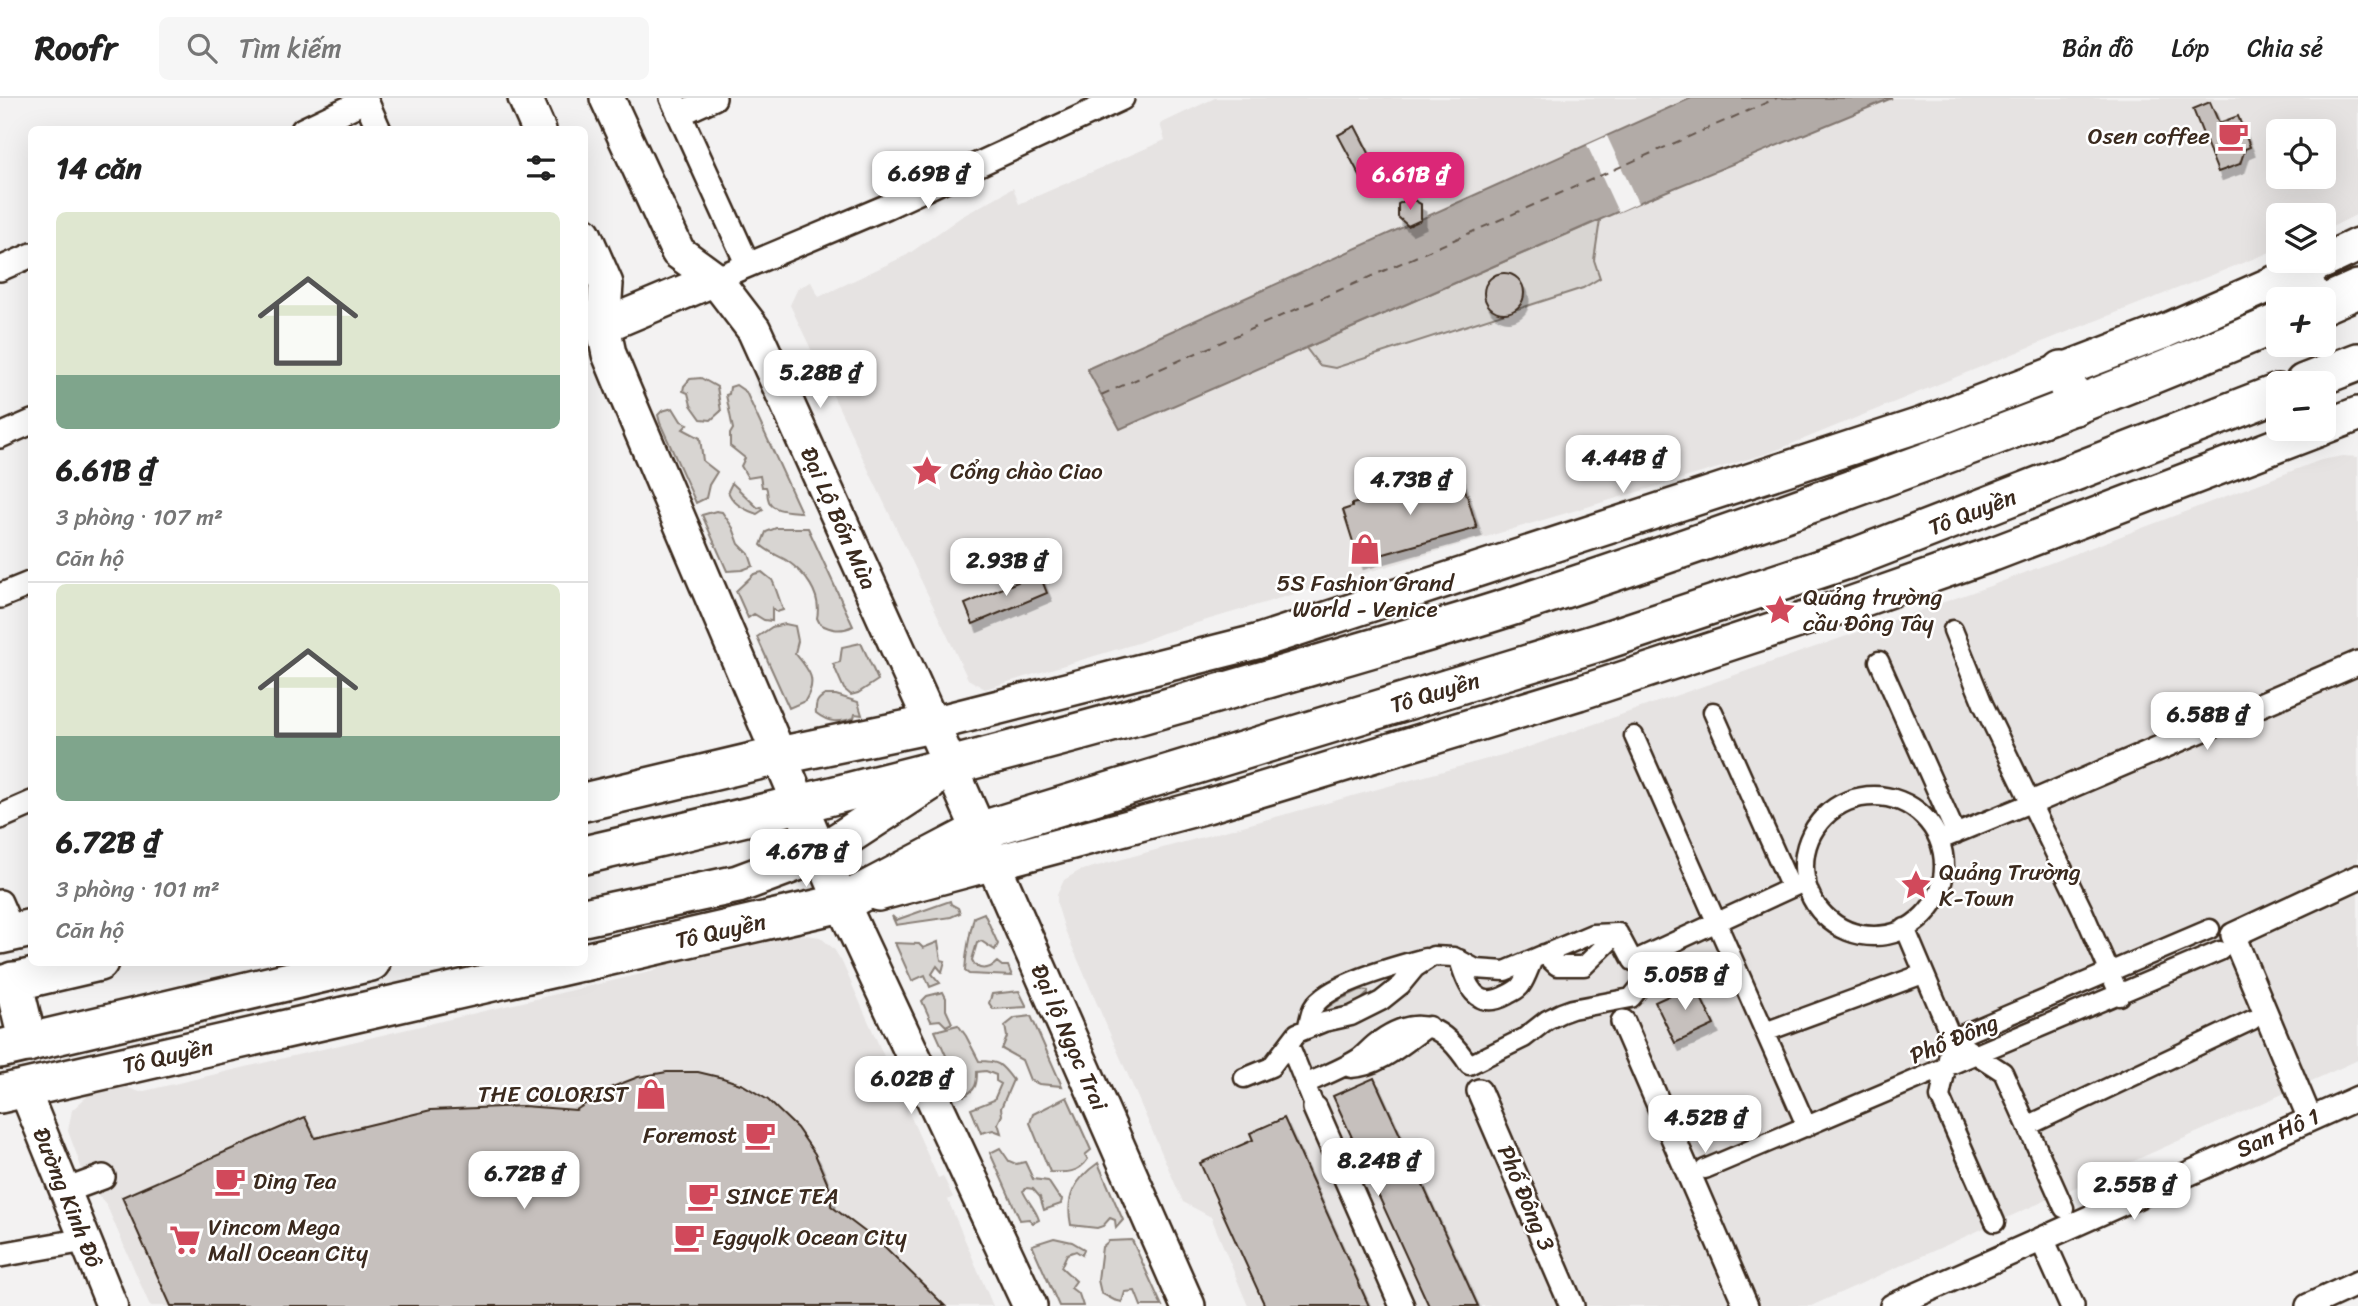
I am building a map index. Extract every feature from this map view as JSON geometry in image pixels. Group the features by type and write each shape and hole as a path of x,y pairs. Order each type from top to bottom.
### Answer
{"main road":[{"path":"526,98 537,126"},
{"name":"Đại Lộ Bốn Mùa","path":"607,98 678,252 715,279 754,330 950,768"},
{"path":"588,243 606,284 594,331 609,354 842,903 1030,1306"},
{"path":"2336,259 2358,245"},
{"path":"588,801 778,756 932,724 1256,642 1923,424 2315,273"},
{"path":"594,331 715,279"},
{"path":"2336,299 2358,289"},
{"name":"Tô Quyền","path":"588,854 950,768 1209,697 1521,604 1878,481 2147,379 2266,328"},
{"path":"2335,371 2358,362"},
{"path":"2062,370 2075,406"},
{"name":"Tô Quyền","path":"588,961 842,903 979,831 1601,642 1850,559 2266,398"},
{"path":"2336,423 2358,414"},
{"path":"842,903 1207,806 1565,697 1993,554 2288,441"},
{"name":"Tô Quyền","path":"588,915 738,884 821,853 950,768"},
{"name":"Đại lộ Ngọc Trai","path":"950,768 1188,1306"},
{"path":"14,1046 7,983 81,966"},
{"name":"Tô Quyền","path":"14,1046 296,970 334,966"},
{"name":"Tô Quyền","path":"12,1092 565,966"}],"street":[{"path":"714,98 676,106 748,265"},
{"path":"715,279 886,207 1122,98"},
{"path":"311,126 366,99 377,126"},
{"path":"0,269 28,257"},
{"path":"0,436 28,424"},
{"path":"0,596 28,585"},
{"path":"1953,630 1983,704 2034,802 2120,996"},
{"path":"1879,661 1956,834"},
{"path":"1939,841 2358,663"},
{"path":"1713,712 1799,885 1807,889 1819,909 1836,925 1857,933 1880,935 1905,928 1921,918 1935,900 1943,879 1944,856 1937,835 1924,816 1904,802 1881,796 1858,798 1836,807 1818,823 1807,844 1799,885"},
{"path":"1634,736 1807,1127"},
{"path":"0,817 28,805"},
{"path":"2310,1119 2232,935 2358,877"},
{"path":"1618,933 1633,961 1799,885"},
{"path":"1905,928 1952,1039 2003,1072 2064,1208"},
{"path":"1952,1039 2210,929"},
{"path":"1307,1029 1313,1007 1333,992 1378,970 1433,956 1454,957 1476,969 1505,971 1592,934 1618,933"},
{"path":"1539,957 1557,966 1584,966 1618,933"},
{"name":"Phố Đông","path":"1705,1169 2120,996 2220,951"},
{"path":"1469,1065 1524,1038 1547,1020 1572,1009 1619,1011 1645,981 1646,955"},
{"path":"1244,1078 1271,1068 1297,1033 1324,1022 1351,1016 1377,1004 1401,985 1415,968 1433,956"},
{"path":"1459,959 1464,977 1476,997 1485,1000 1500,999 1520,988 1539,957"},
{"path":"1765,1032 1923,974"},
{"path":"1366,976 1377,1004"},
{"path":"1619,1011 1746,1306"},
{"path":"2027,1126 2252,1020"},
{"path":"1305,1084 1341,1068 1361,1056 1379,1040 1404,1027 1429,1026 1455,1043 1469,1065 1479,1091"},
{"path":"1952,1039 1940,1097 1995,1222"},
{"path":"1289,1044 1402,1306"},
{"name":"Phố Đông 3","path":"1479,1091 1572,1306"},
{"name":"Đường Kinh Đô","path":"12,1092 65,1191 112,1306"},
{"name":"San Hô 1","path":"1892,1306 2358,1098"},
{"path":"65,1191 103,1177"},
{"path":"2042,1239 2072,1306"},
{"path":"0,1255 85,1240"},
{"path":"2308,1306 2358,1283"}],"shaded area":[{"path":"1215,98 2358,98 2358,214 2336,225 2336,203 2266,203 2266,254 1772,452 1163,633 985,689 968,679 790,305 798,288 811,282 819,297 907,255 961,217 1013,188 1019,204 1165,140 1160,124"},
{"path":"1691,98 1892,98 1638,203 1120,429 1087,369"},
{"path":"1600,220 1594,260 1600,278 1583,288 1335,368 1319,365 1306,348"},
{"path":"701,378 717,387 721,411 711,420 701,419 691,405 688,393 683,391 690,379"},
{"path":"736,385 746,392 801,512 772,506 766,487 762,487 760,476 748,478 741,466 745,458 730,446 733,429 726,395 729,394 730,387"},
{"path":"673,408 681,421 688,424 683,429 700,438 703,461 717,472 709,485 706,498 696,503 658,415"},
{"path":"2343,456 2358,457 2358,1060 1811,1306 1248,1306 1211,1217 1183,1202 1065,930 1057,904 1057,895 1064,880 1079,871 1520,750 1990,586 2321,460"},
{"path":"732,483 763,510 757,514 736,503 728,491"},
{"path":"722,512 733,528 739,544 749,554 753,566 727,571 702,515"},
{"path":"776,528 808,528 853,626 836,630 820,624 814,593 800,571 761,545 766,532"},
{"path":"762,572 772,580 783,610 777,612 772,608 772,621 754,614 748,618 736,591 754,574"},
{"path":"785,624 795,626 798,641 795,653 812,681 805,701 789,708 757,637 772,627"},
{"path":"861,643 878,680 851,695 844,689 833,664 840,662 842,647"},
{"path":"825,695 836,695 858,702 862,715 855,714 854,718 838,721 821,716 816,713 816,704"},
{"path":"950,901 960,913 951,917 896,925 892,916 896,920"},
{"path":"984,913 998,944 995,950 981,941 977,943 972,960 980,968 990,967 997,962 1008,966 1012,976 969,974 965,971 974,917"},
{"path":"792,933 820,937 834,949 842,962 938,1178 943,1176 953,1197 948,1200 993,1306 150,1306 106,1204 87,1183 68,1131 72,1110 93,1091 120,1085 140,1092 654,971 667,961"},
{"path":"938,942 941,960 945,961 942,972 937,966 932,974 940,983 930,987 925,975 912,981 895,943 919,944 923,948"},
{"path":"1360,990 1368,993 1352,1009 1326,1014 1324,1010"},
{"path":"1019,991 1027,1007 993,1009 989,1003 992,994"},
{"path":"943,992 946,1010 952,1023 946,1026 940,1020 931,1021 922,1001 927,996"},
{"path":"1031,1016 1062,1086 1039,1084 1030,1080 1022,1060 1002,1049 1007,1037 1005,1026 1015,1018"},
{"path":"958,1025 979,1061 999,1065 1013,1080 1001,1108 1002,1115 998,1123 1001,1133 993,1130 981,1133 971,1109 994,1100 1001,1084 996,1081 996,1075 986,1071 977,1072 975,1086 964,1096 935,1031"},
{"path":"1067,1097 1091,1150 1085,1155 1088,1159 1076,1170 1050,1172 1030,1123 1033,1114"},
{"path":"1000,1148 1009,1161 1016,1164 1025,1162 1033,1179 1048,1181 1062,1199 1061,1204 1044,1210 1040,1197 1033,1189 1027,1188 1023,1191 1039,1220 1033,1223 1029,1219 1020,1220 990,1153"},
{"path":"1098,1163 1123,1220 1116,1228 1115,1220 1110,1218 1097,1228 1071,1225 1069,1206 1074,1190 1083,1176"},
{"path":"1054,1238 1072,1242 1084,1249 1082,1255 1076,1251 1067,1254 1061,1267 1076,1281 1071,1288 1079,1294 1083,1306 1059,1306 1032,1245"},
{"path":"1132,1240 1162,1306 1141,1306 1135,1291 1125,1292 1122,1302 1101,1293 1098,1280 1102,1247 1109,1241"}],"pier":[{"path":"1607,136 1638,203 1618,212 1587,145"}],"building":[{"path":"2210,102 2219,123 2238,116 2250,147 2245,149 2240,164 2218,172 2193,109"},
{"path":"1355,126 1384,182 1368,191 1338,135"},
{"path":"1410,198 1421,204 1421,220 1408,226 1398,217 1398,204"},
{"path":"1504,273 1512,274 1518,279 1523,285 1523,301 1518,307 1512,312 1504,313 1496,312 1490,307 1485,301 1484,293 1485,285 1490,279 1496,274"},
{"path":"1452,472 1453,476 1460,473 1477,528 1359,561 1343,510 1352,507 1352,504 1428,483 1429,479"},
{"path":"1039,573 1047,593 973,624 965,604"},
{"path":"1692,979 1714,1025 1675,1043 1655,1002 1675,993 1672,988"},
{"path":"667,1072 698,1072 723,1078 743,1085 768,1100 797,1128 815,1154 831,1192 831,1206 885,1247 945,1306 171,1306 122,1197 305,1117 315,1138 431,1110 523,1106 576,1110 610,1088 638,1077"},
{"path":"1374,1078 1478,1306 1429,1306 1333,1096"},
{"path":"1284,1118 1369,1306 1265,1306 1200,1163 1253,1140 1250,1133"}],"ferry route":[{"path":"1101,395 1777,98"}],"place":[{"name":"Osen coffee","path":"2233,136"},
{"name":"Cổng chào Ciao","path":"927,471"},
{"name":"5S Fashion Grand World - Venice","path":"1365,549"},
{"name":"Quảng trường cầu Đông Tây","path":"1780,610"},
{"name":"Quảng Trường K-Town","path":"1916,885"},
{"name":"THE COLORIST","path":"651,1094"},
{"name":"Foremost","path":"760,1135"},
{"name":"Ding Tea","path":"230,1181"},
{"name":"SINCE TEA","path":"703,1196"},
{"name":"Eggyolk Ocean City","path":"689,1237"},
{"name":"Vincom Mega Mall Ocean City","path":"185,1240"}]}
